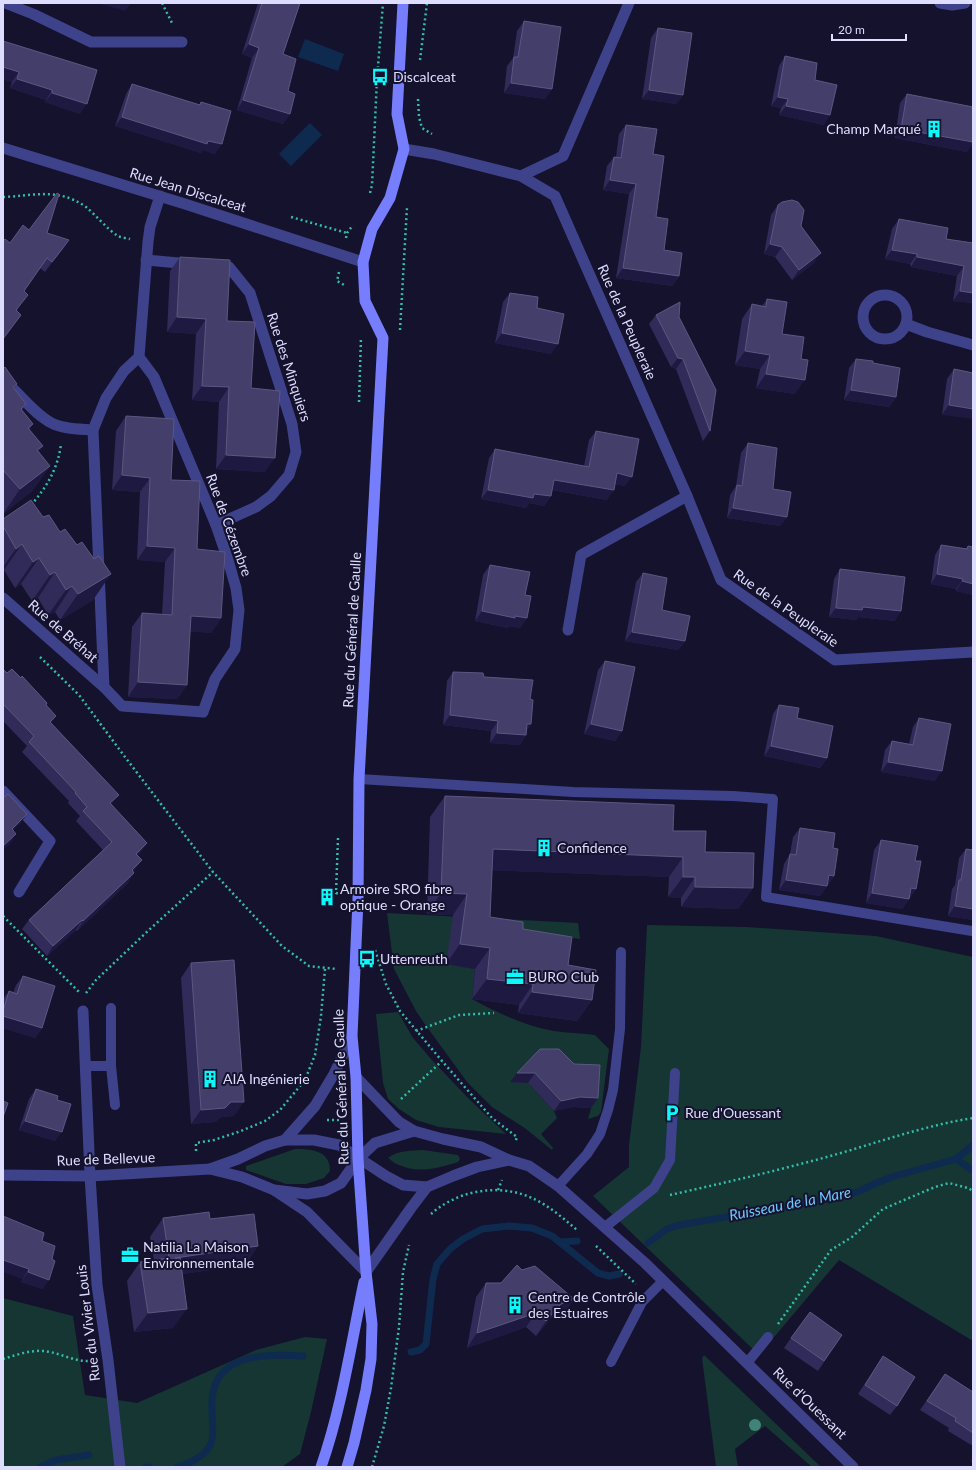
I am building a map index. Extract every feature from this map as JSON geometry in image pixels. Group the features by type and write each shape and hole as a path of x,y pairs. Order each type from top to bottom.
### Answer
{"main road":[{"name":"Rue du Général de Gaulle","path":"347,1467 356,1435 371,1359 372,1324 366,1272 358,1159 356,1077 352,1036 358,900 359,779 383,338 365,300 363,262 372,229 390,198 404,149 397,114 403,3"},
{"name":"Rue du Général de Gaulle","path":"321,1467 331,1438 342,1396 366,1272"}],"street":[{"path":"5,3 91,42 182,42"},
{"path":"521,176 563,156 629,3"},
{"path":"940,3 952,6 965,3"},
{"name":"Rue Jean Discalceat","path":"3,148 160,196 363,262"},
{"name":"Rue de la Peupleraie","path":"404,149 434,154 521,176 555,196 687,496 721,580 835,660 973,652"},
{"path":"104,687 93,430 110,393 124,371 139,357 148,242 150,227 160,196"},
{"name":"Rue des Minquiers","path":"146,260 229,267 250,293 292,424 296,452 289,475 271,496 256,507 216,525"},
{"path":"906,324 927,332 973,345"},
{"name":"Rue de Cézembre","path":"104,687 122,706 203,712 216,679 235,649 239,610 236,588 228,560 216,525 154,377 139,357"},
{"path":"3,382 16,392 41,417 55,426 93,430"},
{"path":"568,630 581,554 687,496"},
{"name":"Rue de Bréhat","path":"3,598 104,687"},
{"path":"3,791 50,841 19,892"},
{"name":"Rue du Vivier Louis","path":"83,1011 90,1176 97,1285 108,1360 120,1467"},
{"path":"285,1140 315,1106 334,1074 352,1036"},
{"name":"Rue d'Ouessant","path":"356,1077 399,1122 414,1131 481,1147 509,1160 529,1166 558,1186 620,1239 854,1467"},
{"path":"358,1159 375,1143 414,1131"},
{"name":"Rue de Bellevue","path":"3,1175 90,1176 210,1169 238,1159 265,1146 285,1140 314,1140 339,1145 358,1159 341,1183 325,1191 307,1194 274,1190"},
{"name":"Rue d'Ouessant","path":"358,1159 403,1185 427,1187 477,1167 509,1160"},
{"name":"Rue de Bellevue","path":"210,1169 242,1177 274,1190 307,1212 366,1272"},
{"path":"366,1272 427,1187"}],"lane":[{"path":"359,779 573,792 733,796 773,799 766,897 972,931"},
{"path":"558,1186 587,1154 600,1134 608,1110 613,1090 620,1029 620,952"},
{"path":"111,1008 111,1066 115,1105"},
{"path":"85,1066 111,1066"},
{"path":"605,1227 654,1188 670,1160 675,1073"},
{"path":"611,1362 642,1302 663,1281"},
{"path":"748,1363 768,1337"}],"path":[{"path":"369,199 372,185 377,79 383,3"},
{"path":"420,62 427,3"},
{"path":"418,93 419,116 422,128 436,136 434,154"},
{"path":"3,197 36,193 68,198 85,207 119,236 148,242"},
{"path":"400,333 407,203"},
{"path":"349,287 337,281 347,233 355,223"},
{"path":"360,371 361,335"},
{"path":"30,507 45,488 53,474 61,447 63,428"},
{"path":"37,654 79,695 124,757 213,872 282,946 309,966 325,969 355,970"},
{"path":"3,916 83,996 96,980 213,872"},
{"path":"374,944 386,984 400,1011 492,1118 517,1137 509,1160"},
{"path":"197,1170 196,1143 214,1140 265,1121 280,1110 305,1080 315,1055 321,1016 325,969"},
{"path":"416,1031 459,1015 494,1013"},
{"path":"666,1196 756,1175 946,1122 973,1118"},
{"path":"768,1337 831,1250 852,1237 883,1209 935,1187 949,1184 968,1188 973,1191"},
{"path":"429,1216 453,1199 473,1193 491,1190 509,1190 532,1198 562,1217 582,1234"},
{"path":"372,1467 384,1426 391,1388 399,1327 405,1260 411,1241"},
{"path":"593,1244 648,1296"},
{"path":"3,1359 20,1353 43,1351 82,1361 108,1360"}],"green space":[{"path":"387,913 578,923 580,939 522,931 446,964 475,969 472,999 502,1014 543,1029 595,1035 609,1049 601,1112 598,1116 588,1119 591,1108 528,1083 554,1111 557,1118 541,1134 553,1148 552,1150 526,1129 492,1107 467,1082 416,1011 394,969"},
{"path":"647,925 746,927 876,936 973,957 973,1341 839,1260 759,1355 593,1196 629,1167 629,1145 641,1047"},
{"path":"398,1012 413,1038 432,1060 467,1097 506,1134 439,1127 416,1120 399,1109 388,1099 383,1083 376,1014"},
{"path":"295,1149 313,1150 323,1155 327,1159 330,1171 324,1178 306,1184 286,1184 246,1170 246,1166"},
{"path":"423,1150 458,1155 460,1159 458,1162 421,1170 406,1168 396,1164 388,1158 400,1152"},
{"path":"3,1298 73,1316 85,1395 137,1403 256,1350 305,1337 327,1339 300,1454 282,1467 3,1467"},
{"path":"704,1355 821,1467 812,1467 765,1426 735,1449 738,1467 716,1467 702,1358"}],"water":[{"path":"305,39 344,54 338,71 298,57"},
{"path":"310,123 322,135 291,166 279,154"}],"building":[{"path":"262,3 300,3 283,54 296,59 288,91 295,94 290,114 243,100 259,48 249,44"},
{"path":"524,21 561,27 552,89 511,83 514,57 518,57"},
{"path":"658,28 692,33 683,95 649,90"},
{"path":"3,41 97,70 87,104 52,93 52,90 17,79 19,72 3,67"},
{"path":"785,56 817,63 815,80 837,85 830,115 786,106 788,99 778,97"},
{"path":"132,84 200,105 201,102 231,111 222,144 208,141 207,144 122,117"},
{"name":"Champ Marqué","path":"907,94 973,107 973,142 901,129"},
{"path":"626,125 657,129 653,154 664,156 656,217 668,219 664,250 682,253 679,276 623,268 636,184 610,180 614,157 621,158"},
{"path":"57,193 59,194 47,233 69,240 52,262 47,258 24,291 28,295 16,310 21,315 3,339 3,242 5,239 10,243 23,225 29,230"},
{"path":"792,200 798,202 804,210 801,226 821,253 799,270 782,247 770,244 778,205 782,202"},
{"path":"899,219 948,228 946,239 973,243 973,293 960,291 964,266 917,257 917,254 892,250"},
{"path":"180,257 230,260 227,321 255,322 251,388 280,391 275,458 226,455 229,387 202,386 206,319 177,317"},
{"path":"510,293 538,297 537,308 564,314 558,344 502,333"},
{"path":"767,299 787,302 782,334 804,337 801,359 808,360 805,380 766,374 770,355 745,351 752,304 766,307"},
{"path":"680,302 679,317 716,390 710,431 683,359 678,358 656,315"},
{"path":"856,359 873,361 873,363 900,368 896,397 851,390"},
{"path":"5,367 17,384 13,387 26,404 21,409 33,424 28,428 43,446 37,450 50,466 20,489 3,470 3,369"},
{"path":"954,369 973,373 973,409 949,405"},
{"path":"126,416 174,419 171,480 200,481 197,549 225,552 221,618 191,616 187,685 138,682 142,613 172,615 175,548 147,546 150,478 122,475"},
{"path":"596,431 639,439 632,477 617,473 614,490 554,480 551,496 534,494 533,498 488,490 495,449 589,467"},
{"path":"748,443 777,448 773,489 791,492 787,517 733,508 737,485 742,486"},
{"path":"31,500 43,517 49,515 60,532 65,529 77,545 82,542 94,559 99,556 111,574 78,594 72,586 66,590 55,572 50,575 39,558 33,562 22,544 16,549 3,526 3,519"},
{"path":"941,545 967,549 968,546 973,547 973,584 962,581 963,579 937,574"},
{"path":"490,565 530,572 525,595 531,596 527,618 515,616 515,618 482,611"},
{"path":"840,569 905,577 901,611 863,607 862,610 836,608"},
{"path":"643,573 667,578 662,610 690,616 685,641 632,632"},
{"path":"605,661 635,667 622,731 591,724"},
{"path":"3,669 7,673 12,669 21,678 22,676 47,703 46,705 56,716 50,722 119,795 110,803 147,843 136,854 142,860 132,870 134,873 83,921 82,920 53,946 29,920 112,842 83,811 87,807 75,793 76,792 29,742 34,736 3,704"},
{"path":"453,672 483,673 484,677 533,680 530,699 533,700 531,724 527,724 526,735 497,733 498,721 450,715"},
{"path":"779,705 799,708 797,718 833,726 827,758 771,746"},
{"path":"919,718 951,724 942,771 888,762 892,741 913,745"},
{"path":"8,794 27,814 12,829 16,834 3,846 3,798"},
{"path":"445,796 674,805 673,831 706,831 705,852 754,853 753,888 695,887 695,877 683,877 683,857 493,849 490,917 523,922 523,929 572,937 568,965 596,970 592,1000 532,992 533,984 487,979 490,948 460,944 467,894 441,893"},
{"path":"800,828 835,833 833,848 838,849 834,876 829,875 827,886 786,880 790,854 796,855"},
{"path":"881,840 918,846 915,861 921,861 916,889 911,888 909,899 872,893"},
{"path":"966,849 973,850 973,909 955,906"},
{"name":"AIA Ingénierie","path":"234,960 244,1102 231,1102 225,1108 201,1110 191,963"},
{"path":"23,976 55,986 42,1028 3,1016 9,991 17,994"},
{"path":"540,1049 559,1049 574,1064 600,1065 598,1098 580,1097 561,1101 535,1073 517,1073"},
{"path":"36,1089 58,1096 57,1100 71,1104 62,1132 25,1121"},
{"path":"3,1101 8,1103 3,1117"},
{"path":"209,1212 210,1219 254,1214 258,1246 180,1257 187,1309 148,1313 140,1262 169,1258 163,1218"},
{"path":"3,1216 44,1233 42,1241 55,1246 52,1259 55,1261 49,1280 28,1272 29,1269 3,1260"},
{"name":"Centre de Contrôle des Estuaires","path":"517,1265 522,1270 535,1266 574,1299 561,1304 546,1321 536,1313 477,1333 486,1283 501,1283"},
{"path":"810,1312 842,1335 824,1361 791,1338"},
{"path":"883,1356 915,1377 897,1406 865,1385"},
{"path":"945,1374 973,1392 973,1433 955,1421 956,1418 927,1401"}],"waterway":[{"name":"Ruisseau de la Mare","path":"956,1159 973,1145"},
{"name":"Ruisseau de la Mare","path":"648,1243 667,1229 679,1225 831,1199 860,1191 895,1176 956,1159 973,1170"},
{"name":"Ruisseau de la Mare","path":"411,1352 420,1350 426,1344 433,1279 437,1264 450,1249 463,1239 482,1229 509,1226 532,1228 552,1236 598,1273 609,1276 619,1274"},
{"path":"560,1242 577,1241"},
{"name":"Ruisseau de la Mare","path":"178,1467 187,1464 202,1455 209,1447 213,1434 212,1400 215,1384 223,1373 233,1364 260,1356 303,1356"},
{"name":"Ruisseau de la Mare","path":"40,1467 56,1460 89,1455"}],"place":[{"name":"Discalceat","path":"380,77"},
{"name":"Champ Marqué","path":"934,129"},
{"name":"Confidence","path":"544,848"},
{"name":"Armoire SRO fibre optique - Orange","path":"327,897"},
{"name":"Uttenreuth","path":"367,959"},
{"name":"BURO Club","path":"515,977"},
{"name":"AIA Ingénierie","path":"210,1079"},
{"name":"Rue d'Ouessant","path":"672,1113"},
{"name":"Natilia La Maison Environnementale","path":"130,1255"},
{"name":"Centre de Contrôle des Estuaires","path":"515,1305"}]}
